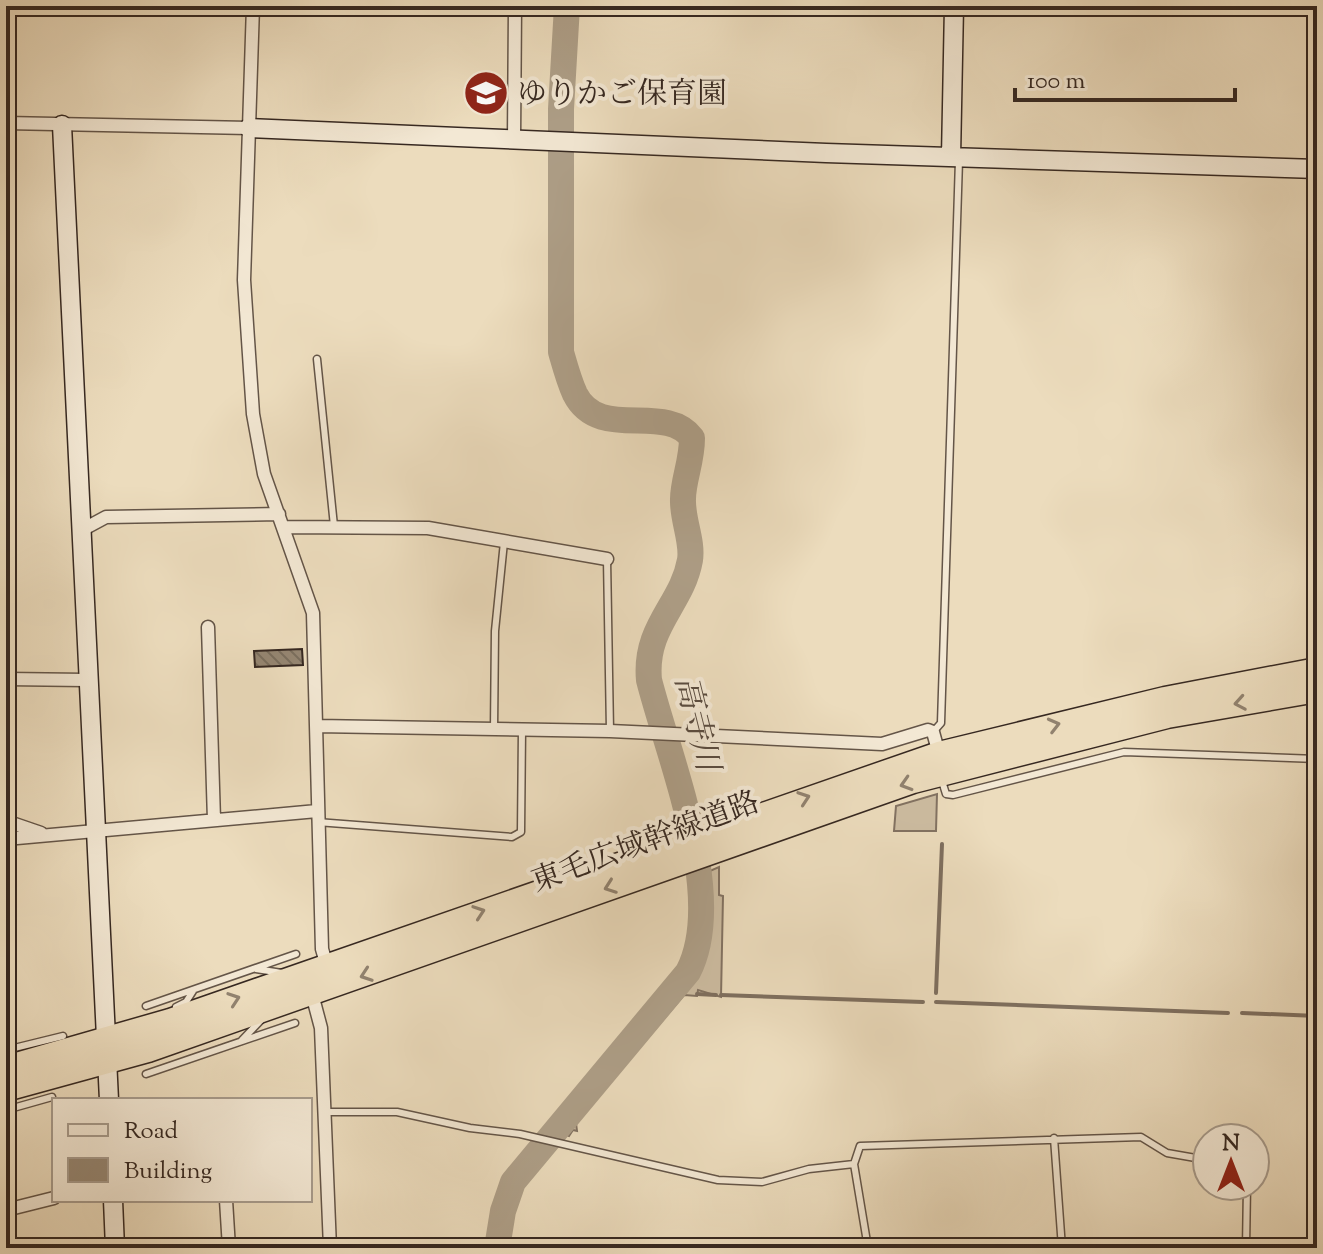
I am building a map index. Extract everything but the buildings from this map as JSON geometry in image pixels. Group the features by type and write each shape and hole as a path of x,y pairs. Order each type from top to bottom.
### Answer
{"highway":[{"name":"東毛広域幹線道路","path":"6,1068 107,1051 147,1062 271,1008 300,975 682,851 938,753 1165,699 1317,670"},
{"name":"東毛広域幹線道路","path":"938,753 1317,690"},
{"name":"東毛広域幹線道路","path":"6,1089 107,1051 170,1021 300,975 682,851"}],"street":[{"path":"108,6 149,6"},
{"path":"253,6 244,280 253,414 264,474 313,613 322,954 327,966"},
{"path":"514,139 515,6"},
{"path":"954,6 955,157"},
{"path":"6,123 249,128 1317,169"},
{"path":"62,125 86,680 109,1098"},
{"path":"80,531 106,517 279,514"},
{"path":"284,527 428,528 607,559"},
{"path":"208,627 214,820"},
{"path":"6,679 86,680"},
{"path":"317,726 610,731 882,744 928,730 938,753"},
{"path":"6,839 214,820 317,816"},
{"path":"6,821 47,835"},
{"path":"300,975 321,1028 316,1114 330,1248"},
{"path":"6,1210 52,1198"},
{"path":"113,1202 115,1248"},
{"path":"226,1202 229,1248"}],"lane":[{"path":"955,157 938,753 946,794 953,795 1124,752 1317,759"},
{"path":"317,359 334,526"},
{"path":"494,729 495,631 505,539"},
{"path":"607,559 610,731"},
{"path":"317,816 512,837 521,832 522,730"},
{"path":"256,969 266,973 276,971 300,975"},
{"path":"146,1006 256,969 300,975"},
{"path":"170,1021 174,1008 186,1002 193,990"},
{"path":"241,1041 271,1008"},
{"path":"147,1062 176,1064 295,1023"},
{"path":"6,1050 63,1036"},
{"path":"147,1062 173,1057 176,1064"},
{"path":"6,1110 52,1097"},
{"path":"316,1114 397,1112 470,1128 540,1137 718,1180 762,1182 809,1169 854,1164"},
{"path":"868,1248 854,1164 860,1146 1141,1137 1167,1153 1191,1157"},
{"path":"1054,1138 1062,1248"},
{"path":"1246,1248 1247,1202"}],"shaded area":[{"path":"937,794 936,831 894,831 896,806"},
{"path":"719,867 719,895 723,896 721,997 698,990 697,996 684,995 576,1123 577,1131 573,1130 569,1136 562,1133 696,970 708,922 709,897 705,873"}],"waterway":[{"name":"高寺川","path":"497,1248 503,1211 513,1182 688,972 698,941 701,906 691,828 649,680 652,645 680,590 690,560 683,499 692,438 680,428 666,423 615,420 586,408 575,394 564,363 561,352 561,109 567,6"},
{"path":"936,993 942,844"},
{"path":"697,994 716,995"},
{"path":"721,995 923,1002"},
{"path":"936,1002 1228,1013"},
{"path":"1242,1013 1317,1016"}],"place":[{"name":"ゆりかご保育園","path":"486,93"}]}
